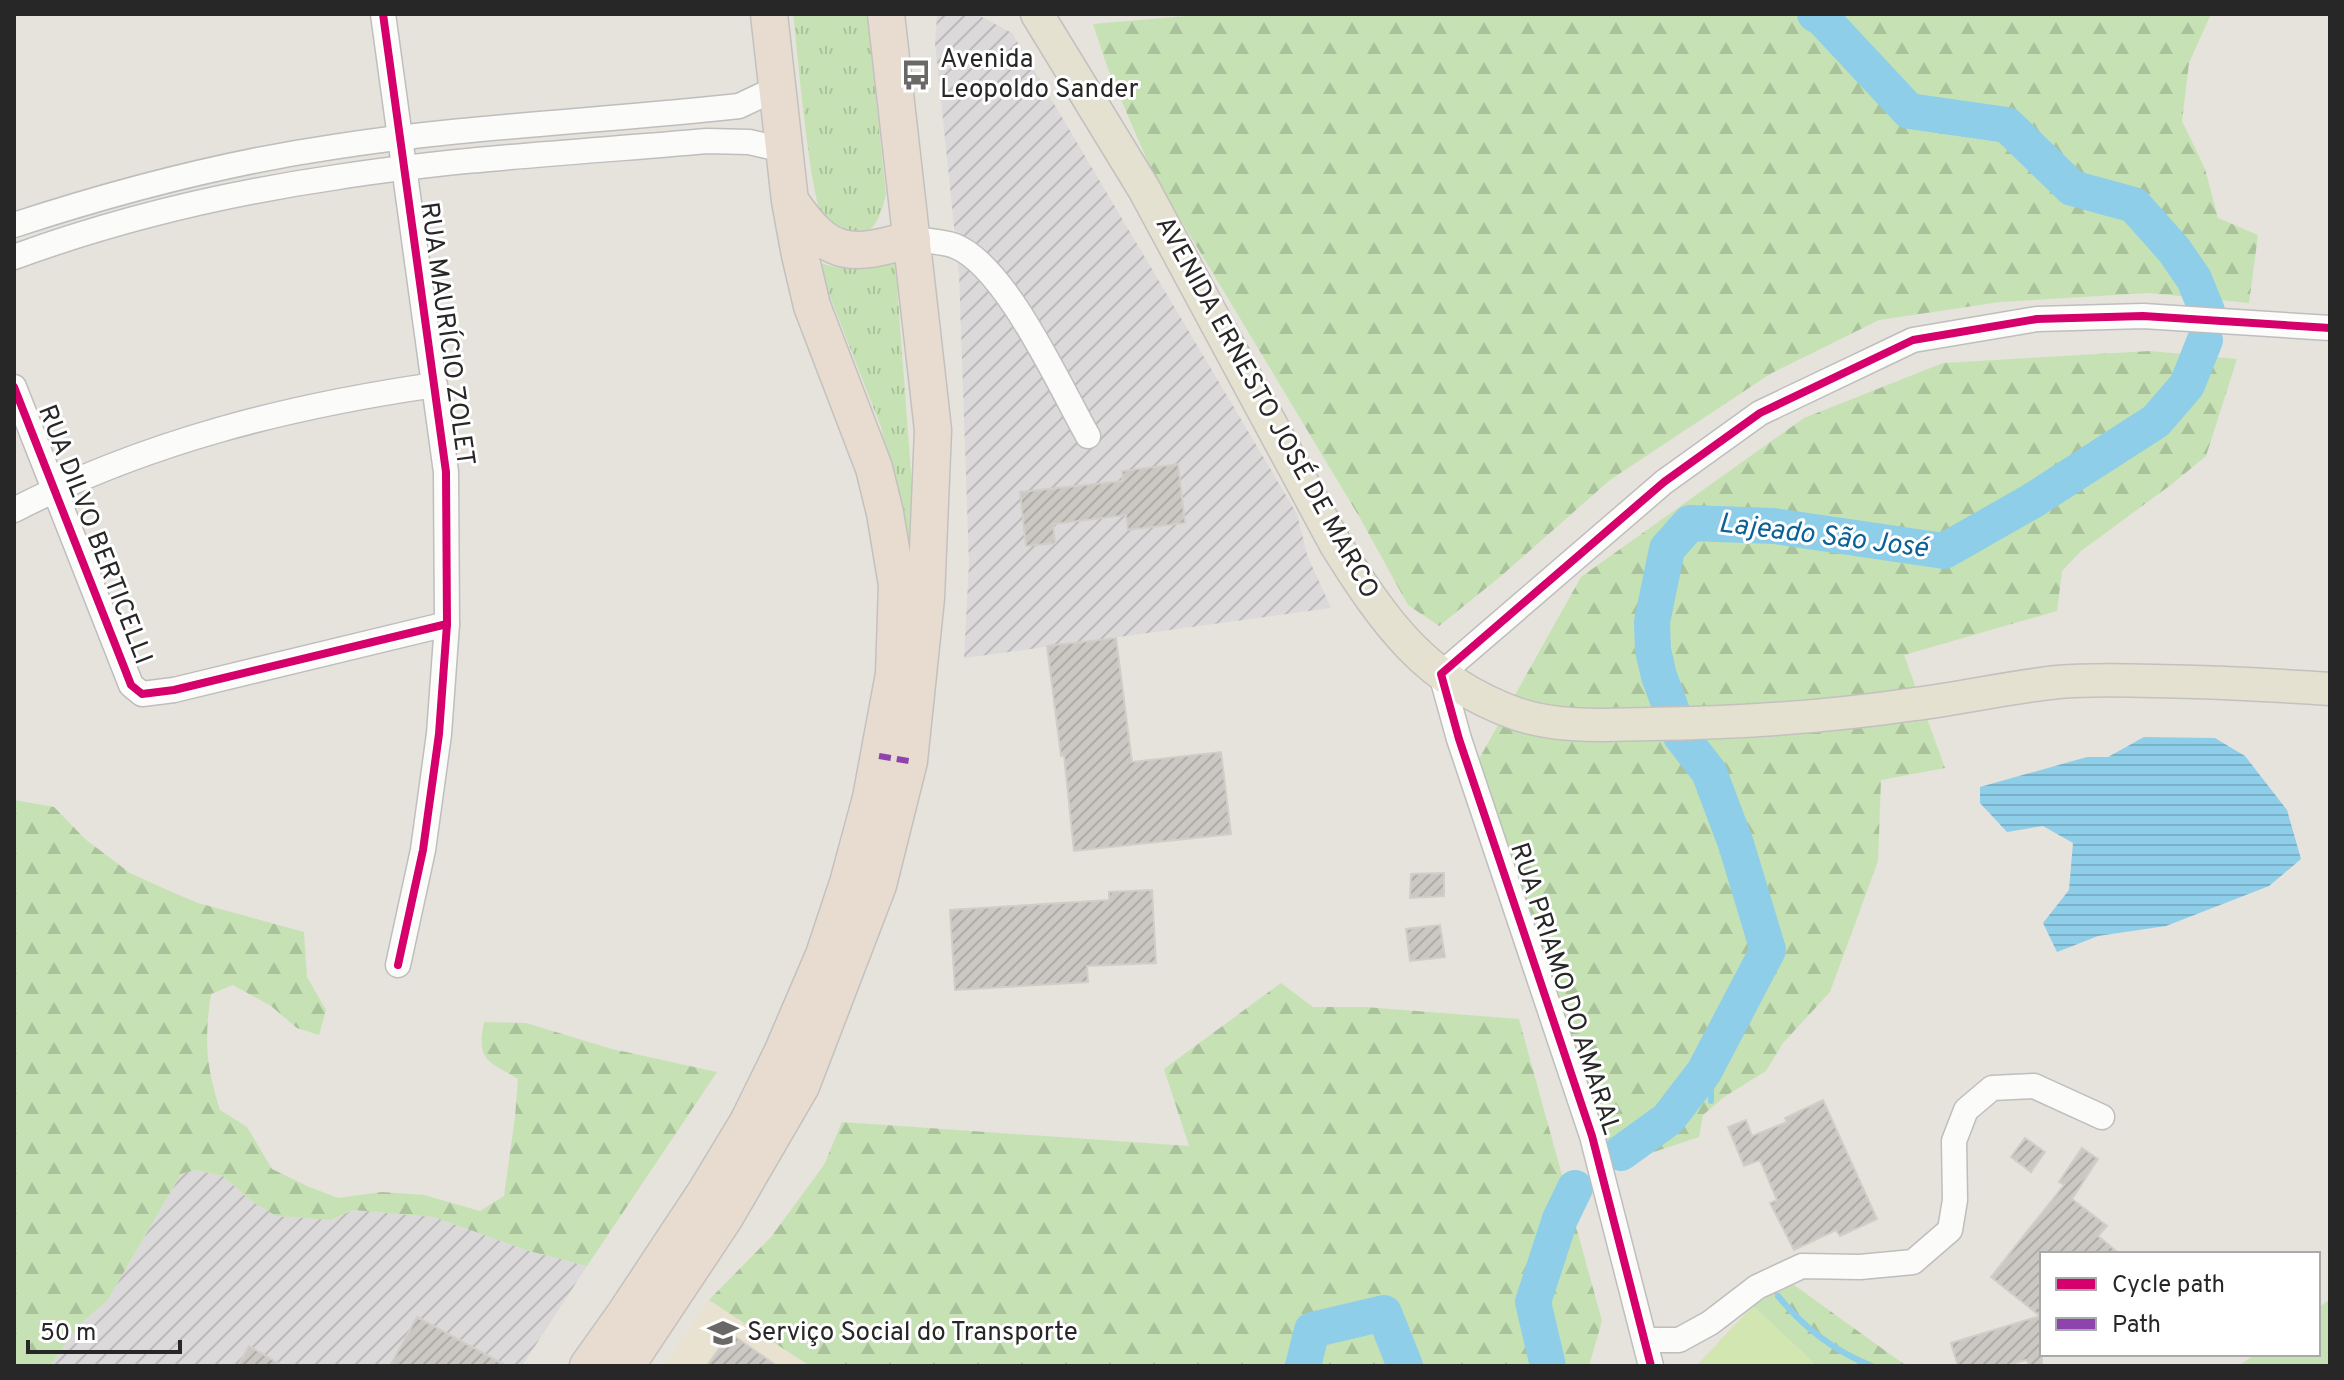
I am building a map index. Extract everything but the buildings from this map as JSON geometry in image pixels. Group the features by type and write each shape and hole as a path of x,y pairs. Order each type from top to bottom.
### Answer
{"highway":[{"path":"588,1366 705,1193 748,1122 782,1053 824,955 856,857 871,798 894,674 897,585 885,513 874,468 812,306 790,201 769,14"},
{"path":"626,1366 725,1217 801,1086 878,885 909,761 931,532 933,430 890,19"},
{"path":"790,201 818,237 838,248 855,252 912,239"}],"main road":[{"name":"AVENIDA ERNESTO JOSÉ DE MARCO","path":"1037,14 1144,189 1336,545 1412,651 1476,696 1521,715 1569,724 1605,725 1714,723 1872,710 2061,682 2169,681 2330,689"}],"street":[{"name":"RUA MAURÍCIO ZOLET","path":"383,14 446,472 447,624 432,792 398,965"},
{"path":"14,225 204,171 295,153 399,138 739,106 777,88"},
{"path":"14,257 211,200 403,168 707,141 749,142 784,150"},
{"path":"912,239 953,245 975,258 1002,287 1088,436"},
{"path":"1441,674 1664,482 1760,413 1913,340 2037,319 2143,316 2330,328"},
{"path":"14,510 54,490 178,442 239,423 365,395 435,385"},
{"name":"RUA DILVO BERTICELLI","path":"14,387 131,685 142,694 174,690 447,624"},
{"name":"RUA PRIAMO DO AMARAL","path":"1441,674 1459,739 1592,1136 1651,1366"},
{"path":"1645,1340 1679,1340 1710,1323 1757,1287 1802,1266 1860,1267 1913,1262 1950,1230 1955,1200 1954,1141 1966,1110 1992,1088 2034,1086 2102,1117"}],"shaded area":[{"path":"976,14 1012,33 1297,514 1307,555 1331,608 964,658 969,563 959,273 935,43 937,16"},
{"path":"196,1170 223,1176 250,1200 276,1216 331,1220 353,1210 434,1217 529,1251 587,1266 522,1366 50,1366 80,1324 107,1301 181,1174"},
{"name":"Serviço Social do Transporte","path":"709,1300 810,1366 664,1366"}],"green space":[{"path":"793,14 867,14 886,194 874,226 862,234 854,235 834,228 824,220 819,207 809,155"},
{"path":"1208,14 2211,14 2189,63 2182,121 2205,169 2218,218 2258,235 2249,303 2149,293 2000,302 1879,320 1770,374 1610,480 1439,626 1408,605 1360,518 1152,172 1108,69 1093,24"},
{"path":"895,259 912,486 915,581 881,427 816,261 856,269"},
{"path":"2150,351 2237,359 2206,456 2081,551 2062,571 2057,611 1904,655 1945,768 1881,780 1878,861 1830,992 1783,1043 1766,1071 1724,1097 1703,1115 1699,1137 1651,1153 1605,1143 1479,759 1581,577 1804,418 1943,363"},
{"path":"14,800 54,807 85,839 130,873 165,889 198,903 304,932 307,977 326,1010 319,1035 297,1028 271,1006 233,985 211,994 207,1025 209,1066 220,1110 247,1127 272,1169 338,1198 382,1192 424,1195 480,1211 504,1196 518,1079 492,1063 483,1052 484,1022 526,1023 612,1049 717,1072 587,1266 529,1251 434,1217 353,1210 331,1220 276,1216 250,1200 223,1176 196,1170 181,1174 107,1301 80,1324 50,1366 14,1366"},
{"path":"1281,983 1313,1007 1365,1007 1519,1019 1602,1321 1589,1366 810,1366 709,1300 771,1237 824,1165 842,1122 1189,1146 1164,1069"},
{"path":"1790,1282 1909,1366 1817,1366 1753,1306"},
{"path":"2330,1299 2330,1366 2239,1366 2252,1356 2320,1356 2320,1306"},
{"path":"1753,1306 1817,1366 1696,1366"}],"water":[{"path":"2144,737 2215,738 2245,756 2287,810 2301,859 2269,886 2166,926 2098,936 2057,952 2043,923 2069,890 2073,843 2043,826 2007,832 1980,803 1980,787 2087,757 2108,757"}],"waterway":[{"name":"Lajeado São José","path":"1815,14 1909,111 2007,125 2072,188 2134,205 2174,250 2194,279 2207,311"},
{"name":"Lajeado São José","path":"1621,1153 1668,1119 1704,1072 1768,950 1736,844 1709,772 1681,736 1659,676 1653,650 1652,622 1667,549 1690,523 1774,526 1944,551 2032,501 2156,421 2187,385 2205,340"},
{"path":"1704,1072 1711,1087 1711,1101"},
{"name":"Lajeado São José","path":"1548,1366 1533,1302 1560,1219 1575,1188"},
{"path":"1778,1296 1821,1337 1846,1354 1872,1366"},
{"name":"Lajeado São José","path":"1303,1366 1312,1330 1384,1313 1405,1366"}],"marked path":[{"path":"879,756 909,761"}],"cycle path":[{"path":"383,14 446,472 447,624 439,734 423,850 398,965"},
{"path":"1651,1366 1592,1136 1459,739 1441,674 1664,482 1760,413 1913,340 2037,319 2143,316 2330,328"},
{"path":"14,387 131,685 142,694 174,690 447,624"}],"place":[{"name":"Avenida Leopoldo Sander","path":"916,75"},
{"name":"Serviço Social do Transporte","path":"723,1333"}]}
